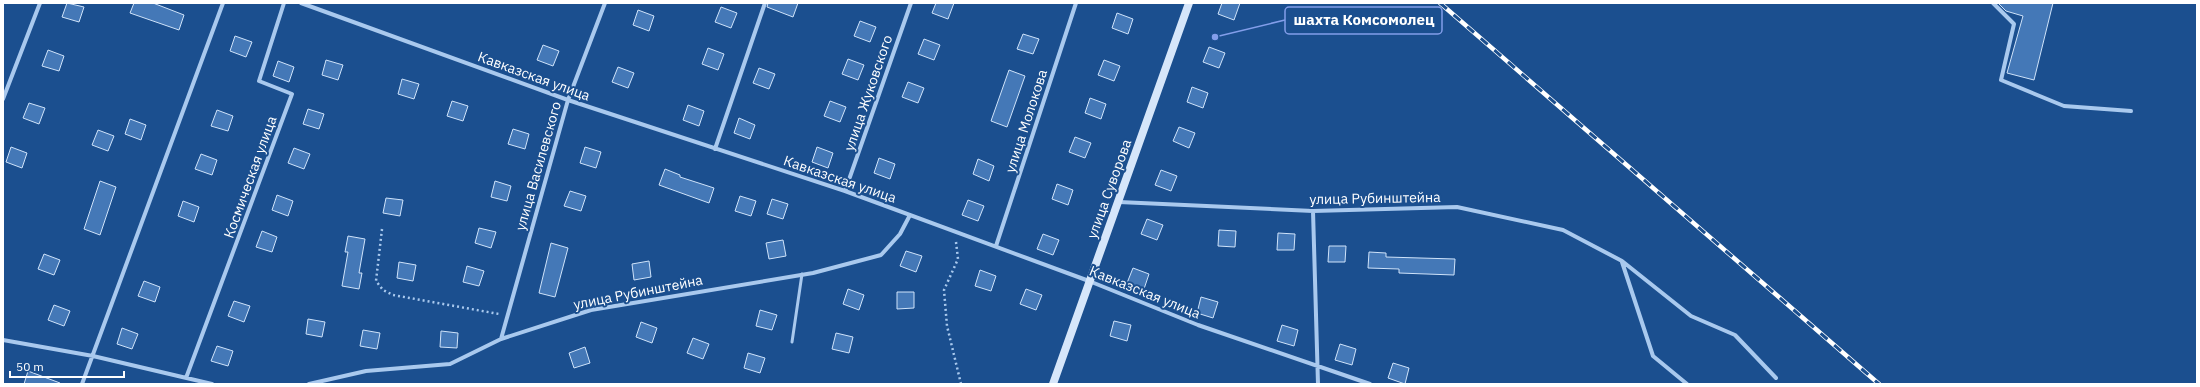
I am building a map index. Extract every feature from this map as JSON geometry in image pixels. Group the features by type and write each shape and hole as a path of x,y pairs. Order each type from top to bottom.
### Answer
{"street":[{"path":"3,99 40,3"},
{"path":"82,384 223,3"},
{"name":"Космическая улица","path":"186,378 292,94 259,81 284,3"},
{"name":"Кавказская улица","path":"301,3 312,5 568,100 845,191 1089,281 1198,325 1370,384"},
{"name":"улица Василевского","path":"501,339 568,100 605,3"},
{"path":"715,149 765,3"},
{"name":"улица Жуковского","path":"845,191 911,3"},
{"name":"улица Молокова","path":"996,246 1076,3"},
{"name":"улица Суворова","path":"1053,384 1189,3"},
{"path":"1993,3 2014,24 2001,80 2064,106 2131,111"},
{"name":"улица Рубинштейна","path":"1119,202 1313,211 1457,207 1563,230 1622,261 1691,316 1735,336 1776,378"},
{"path":"1313,211 1318,384"},
{"name":"улица Рубинштейна","path":"309,384 366,371 450,364 501,339 591,310 802,274 881,255 900,234 910,215"},
{"path":"1622,261 1653,356 1687,384"},
{"path":"3,340 93,356 212,384"}],"lane":[{"path":"792,342 802,274"}],"path":[{"path":"382,229 376,281 384,290 393,295 508,315"},
{"path":"955,231 958,259 944,290 947,326 961,384"}],"building":[{"path":"67,3 84,7 79,22 62,17"},
{"path":"134,3 153,3 184,15 179,30 130,13"},
{"path":"768,3 798,3 793,17 767,7"},
{"path":"936,3 954,3 948,19 932,13"},
{"path":"1222,3 1240,3 1234,20 1218,14"},
{"path":"1998,3 2053,3 2034,80 2007,73 2023,16 2006,11"},
{"path":"721,7 737,13 731,28 715,22"},
{"path":"638,10 654,16 649,31 633,25"},
{"path":"1117,13 1133,19 1128,34 1112,28"},
{"path":"860,21 876,27 870,42 854,36"},
{"path":"1023,34 1039,39 1033,54 1017,49"},
{"path":"235,36 252,42 246,57 230,51"},
{"path":"924,39 940,45 934,60 918,54"},
{"path":"543,45 559,51 553,66 537,60"},
{"path":"1209,47 1225,53 1219,68 1203,62"},
{"path":"708,48 724,54 718,70 702,64"},
{"path":"48,50 64,56 59,71 42,66"},
{"path":"848,59 864,65 858,80 842,74"},
{"path":"326,60 343,65 338,80 322,75"},
{"path":"1104,60 1120,66 1114,81 1098,75"},
{"path":"278,61 294,67 289,82 273,76"},
{"path":"618,67 634,73 628,88 612,82"},
{"path":"759,68 775,74 769,89 753,83"},
{"path":"1009,70 1025,76 1007,127 991,121"},
{"path":"402,79 419,84 414,99 398,94"},
{"path":"908,82 924,88 918,103 902,97"},
{"path":"1192,87 1208,93 1203,108 1187,102"},
{"path":"1090,98 1106,104 1101,119 1085,113"},
{"path":"452,101 468,106 463,121 447,116"},
{"path":"830,101 846,107 840,122 824,116"},
{"path":"29,103 45,108 39,124 23,118"},
{"path":"688,105 704,111 699,126 683,120"},
{"path":"308,109 324,114 319,129 303,124"},
{"path":"217,110 233,116 228,131 211,126"},
{"path":"739,118 755,125 750,139 734,133"},
{"path":"130,119 146,125 141,140 125,134"},
{"path":"1179,127 1195,133 1189,148 1173,141"},
{"path":"513,129 529,134 525,149 508,144"},
{"path":"98,130 114,136 108,151 92,145"},
{"path":"1075,137 1091,143 1085,158 1069,152"},
{"path":"11,147 27,153 22,168 6,162"},
{"path":"585,147 601,152 596,168 580,163"},
{"path":"817,147 833,153 828,168 812,162"},
{"path":"294,148 310,154 304,169 288,163"},
{"path":"201,154 217,160 212,175 195,169"},
{"path":"879,158 895,164 890,179 874,173"},
{"path":"978,159 994,166 989,181 973,174"},
{"path":"665,169 680,175 680,177 714,188 709,203 659,185"},
{"path":"1161,170 1177,176 1171,191 1155,185"},
{"path":"100,181 116,187 100,235 84,229"},
{"path":"495,181 511,186 507,201 491,197"},
{"path":"1057,184 1073,190 1068,205 1052,199"},
{"path":"570,191 586,196 581,211 564,206"},
{"path":"277,195 293,201 288,216 272,210"},
{"path":"740,196 756,201 751,216 735,211"},
{"path":"386,198 403,200 400,216 383,213"},
{"path":"772,199 788,204 783,219 767,214"},
{"path":"968,200 984,206 978,221 962,215"},
{"path":"183,201 199,207 194,222 178,216"},
{"path":"1147,219 1163,225 1157,240 1141,234"},
{"path":"479,228 496,232 491,248 475,243"},
{"path":"1219,230 1236,231 1235,247 1218,246"},
{"path":"262,231 277,237 272,252 256,247"},
{"path":"1278,233 1295,234 1294,250 1277,250"},
{"path":"1043,234 1059,240 1053,255 1037,249"},
{"path":"348,236 365,239 359,273 362,273 359,289 342,286 348,252 345,252"},
{"path":"783,240 786,256 769,259 766,243"},
{"path":"551,243 568,248 555,297 539,293"},
{"path":"1329,246 1346,246 1345,262 1328,262"},
{"path":"906,251 922,256 916,272 900,266"},
{"path":"1369,252 1386,253 1386,257 1455,259 1454,275 1399,273 1399,269 1368,268"},
{"path":"44,254 60,260 54,275 38,269"},
{"path":"649,261 651,277 634,280 632,264"},
{"path":"399,262 416,265 413,281 397,278"},
{"path":"467,266 484,271 479,286 463,282"},
{"path":"1133,268 1149,274 1144,289 1127,283"},
{"path":"980,270 996,276 991,291 975,286"},
{"path":"144,281 160,287 155,302 138,296"},
{"path":"848,289 864,295 859,310 843,304"},
{"path":"1026,289 1042,295 1036,310 1020,304"},
{"path":"897,292 914,292 914,308 897,309"},
{"path":"1201,297 1218,302 1213,318 1197,313"},
{"path":"234,301 250,306 244,322 228,316"},
{"path":"54,305 70,311 64,326 48,320"},
{"path":"760,310 777,315 772,330 756,326"},
{"path":"308,319 325,322 322,337 306,334"},
{"path":"1114,321 1131,325 1127,341 1110,336"},
{"path":"641,322 657,328 652,343 636,337"},
{"path":"1282,325 1298,330 1294,346 1277,341"},
{"path":"122,328 138,334 132,349 117,344"},
{"path":"363,330 380,333 377,349 360,346"},
{"path":"441,331 458,333 457,348 440,347"},
{"path":"836,333 853,337 849,353 832,349"},
{"path":"693,338 709,344 703,359 687,353"},
{"path":"1340,344 1356,349 1352,365 1335,360"},
{"path":"217,346 233,351 228,366 211,361"},
{"path":"585,347 590,363 574,368 569,353"},
{"path":"748,353 765,358 760,373 744,368"},
{"path":"1393,363 1409,368 1405,384 1388,378"},
{"path":"28,371 60,383 60,384 24,384"}],"railway":[{"path":"1440,3 1879,384"}],"place":[{"name":"шахта Комсомолец","path":"1215,37"}]}
